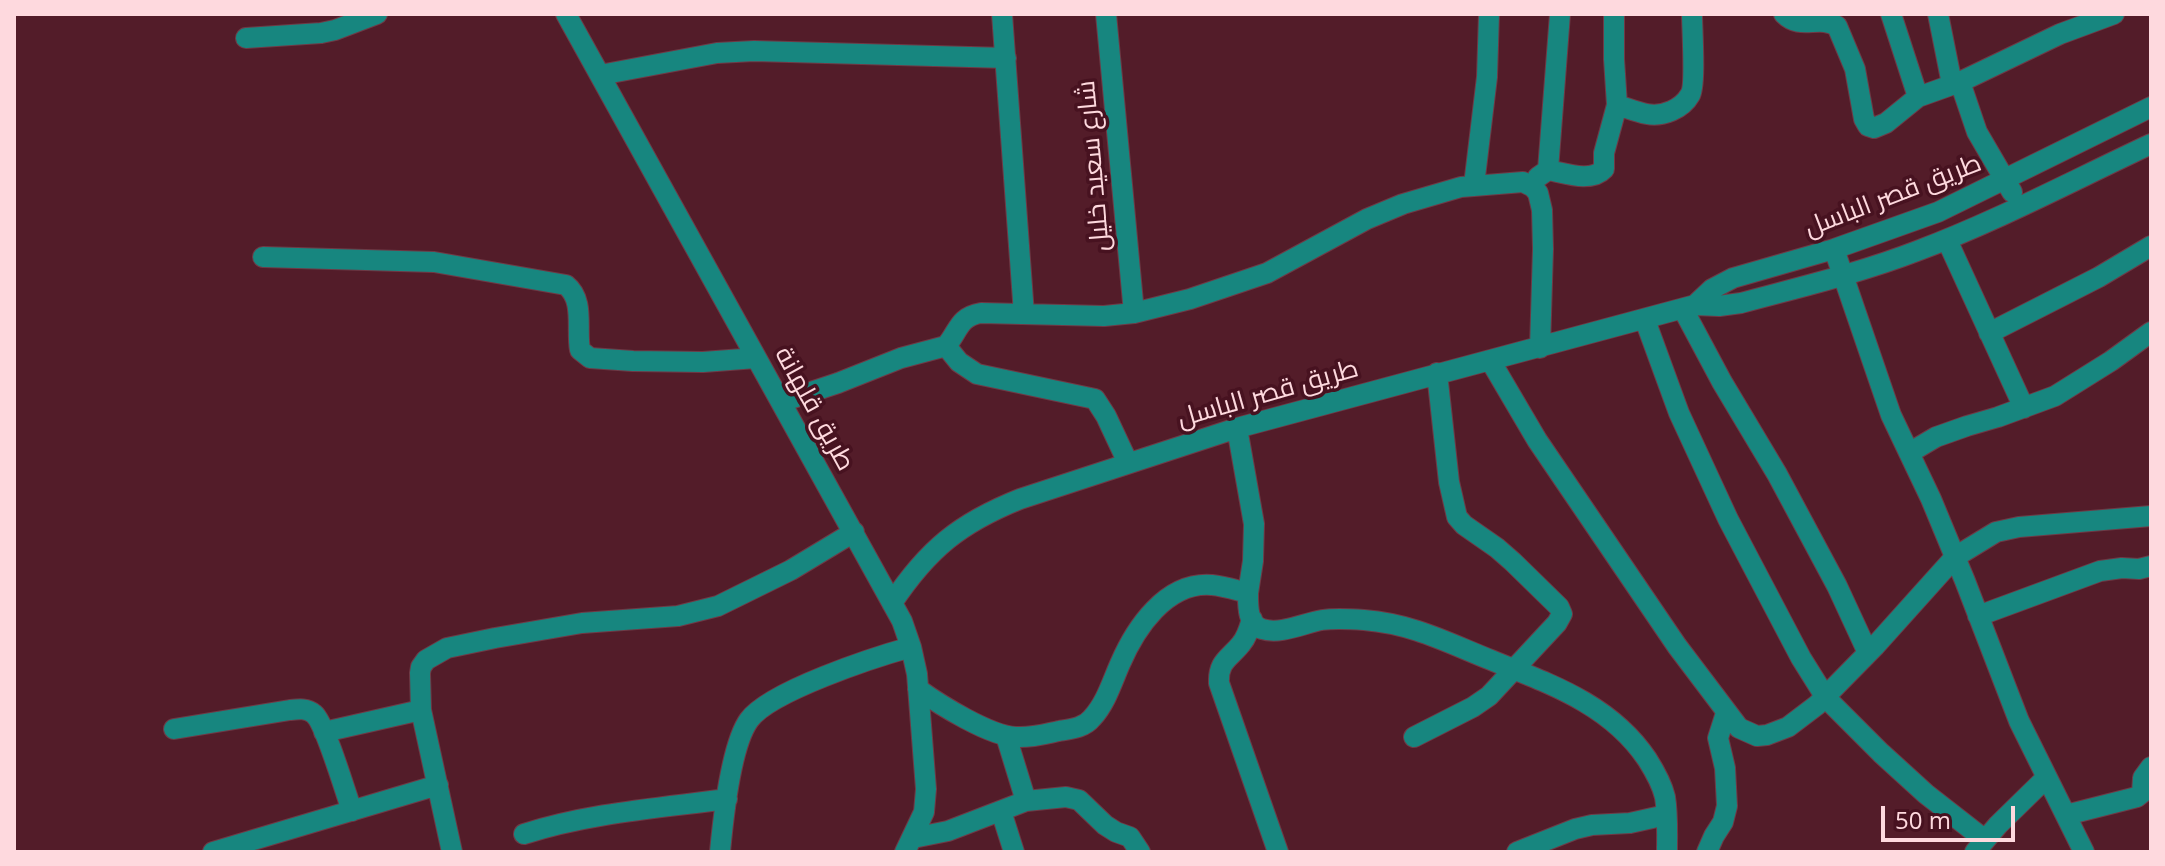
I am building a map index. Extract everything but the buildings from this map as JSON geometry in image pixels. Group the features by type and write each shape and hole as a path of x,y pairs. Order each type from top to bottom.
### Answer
{"street":[{"path":"246,38 321,33 377,14"},
{"name":"طريق قلهانة","path":"566,14 902,621 911,647 918,689 926,789 918,844"},
{"path":"1002,14 1024,314"},
{"name":"شارع سعيد خليل","path":"1106,14 1134,313"},
{"path":"1474,185 1487,77 1489,14"},
{"path":"1548,170 1560,14"},
{"path":"1528,184 1548,170 1588,176 1603,172 1604,153 1617,105 1614,14"},
{"path":"1617,105 1649,115 1661,114 1669,113 1690,97 1693,84 1692,14"},
{"path":"1784,14 1795,23 1824,22 1837,26 1855,69 1864,119 1868,126 1874,128 1886,123 1918,97 1956,83 2060,34 2114,14"},
{"path":"1891,14 1918,97"},
{"path":"1938,14 1956,83 1977,132 2020,206"},
{"path":"600,75 717,53 754,51 1006,58"},
{"name":"طريق قصر الباسل","path":"1689,307 1733,278 1834,249 1938,212 2151,107"},
{"name":"طريق قصر الباسل","path":"892,603 910,575 933,550 979,517 1020,499 1237,428 1437,373 1689,307 1730,305 1878,265 1947,240 2151,144"},
{"path":"781,402 901,358 946,346 960,323 971,315 1104,316 1134,313 1190,299 1267,273 1386,210 1433,194 1474,185 1523,182 1538,193 1542,210 1543,249 1540,348"},
{"path":"1947,240 2024,408"},
{"path":"1989,333 2099,277 2151,246"},
{"path":"1834,249 1891,415 1955,557 2019,721 2084,852"},
{"path":"263,257 434,262 566,285 573,290 577,301 580,350 590,358 703,362 756,358"},
{"path":"1689,307 1722,382 1777,474 1837,586 1868,653"},
{"path":"1645,320 1679,413 1728,519 1801,658 1826,698 1980,846 2046,778"},
{"path":"1909,453 1936,437 2055,396 2151,332"},
{"path":"946,346 959,362 977,374 1095,399 1128,463"},
{"path":"1490,360 1537,440 1677,646 1739,728 1757,736 1788,727 1826,698 1955,557 1996,532 2007,528 2151,516"},
{"path":"1414,737 1489,696 1562,616 1562,612 1513,562 1457,517 1449,482 1437,373"},
{"path":"1237,428 1254,524 1248,612 1258,627 1278,631 1323,619 1396,623 1426,632 1594,707 1619,724 1652,767 1665,798 1667,852"},
{"path":"452,852 421,710 421,667 426,660 447,648 582,623 678,616 718,606 791,570 854,532"},
{"path":"1978,616 2100,571 2151,566"},
{"path":"918,689 941,705 1006,736 1070,730 1089,722 1112,686 1133,635 1154,610 1172,596 1192,587 1210,585 1248,593"},
{"path":"1252,619 1241,645 1220,666 1219,683 1278,852"},
{"path":"720,852 723,819 741,734 752,716 808,684 911,647"},
{"path":"174,729 304,709 316,715 352,811"},
{"path":"324,732 421,710"},
{"path":"1707,852 1723,822 1727,806 1725,768 1718,738 1726,713"},
{"path":"1006,736 1026,801"},
{"path":"2066,815 2137,797 2142,793 2143,778 2151,767"},
{"path":"213,852 438,785"},
{"path":"918,844 1026,801 1066,797 1079,800 1105,825 1130,837 1140,852"},
{"path":"524,834 604,816 727,799"},
{"path":"1001,811 1014,852"},
{"path":"1517,852 1575,829 1630,823 1666,815"}]}
